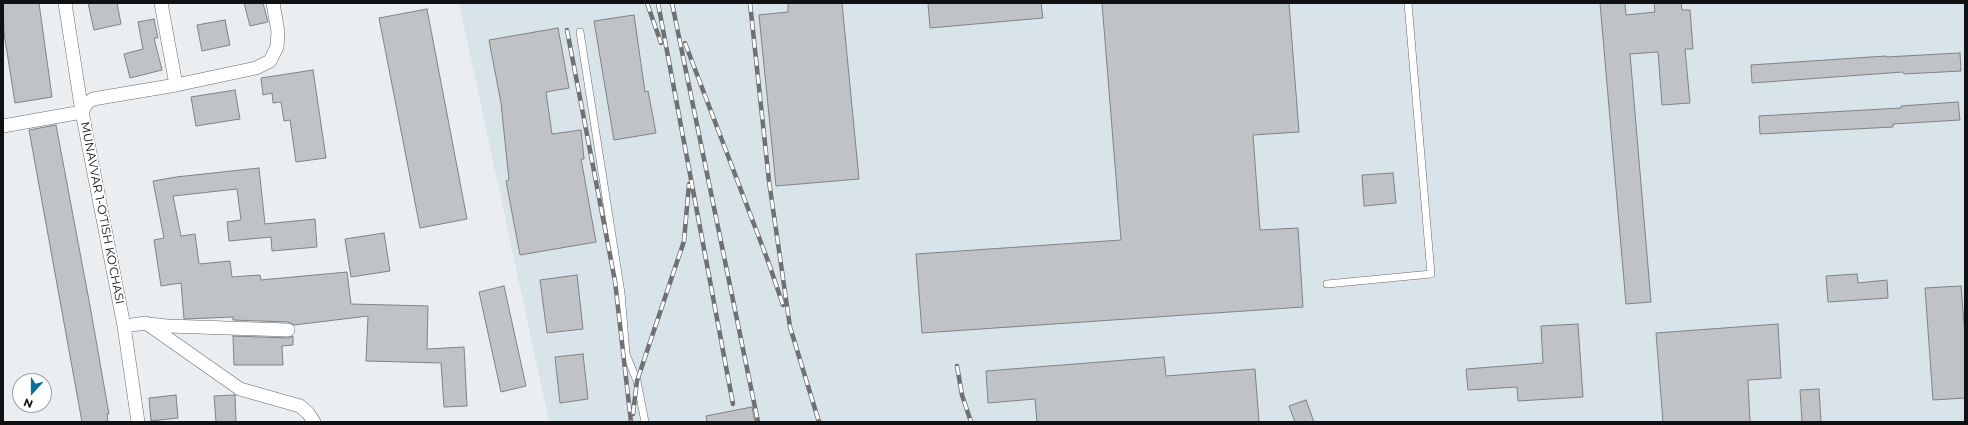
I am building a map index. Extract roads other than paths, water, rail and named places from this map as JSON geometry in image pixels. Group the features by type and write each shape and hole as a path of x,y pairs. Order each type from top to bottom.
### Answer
{"street":[{"name":"MUNAVVAR 1-O'TISH KO'CHASI","path":"65,3 82,112 124,326 138,422"},
{"path":"162,3 176,85"},
{"path":"3,126 82,112 86,104 93,99 176,85 256,68 270,61 278,40 273,3"},
{"path":"146,323 240,388 300,406 308,413 314,422"},
{"path":"124,326 146,323 167,326 288,330"}],"lane":[{"path":"1327,284 1431,274 1408,3"},
{"path":"580,32 621,293 626,354 637,381 645,422"}],"railway":[{"path":"647,3 661,43"},
{"path":"658,3 733,404"},
{"path":"672,3 758,422"},
{"path":"750,3 769,181 790,327 819,422"},
{"path":"567,30 615,281 631,422"},
{"path":"685,43 768,261 783,305"},
{"path":"633,414 637,381 684,241 689,184"},
{"path":"957,366 962,395 971,422"}]}
